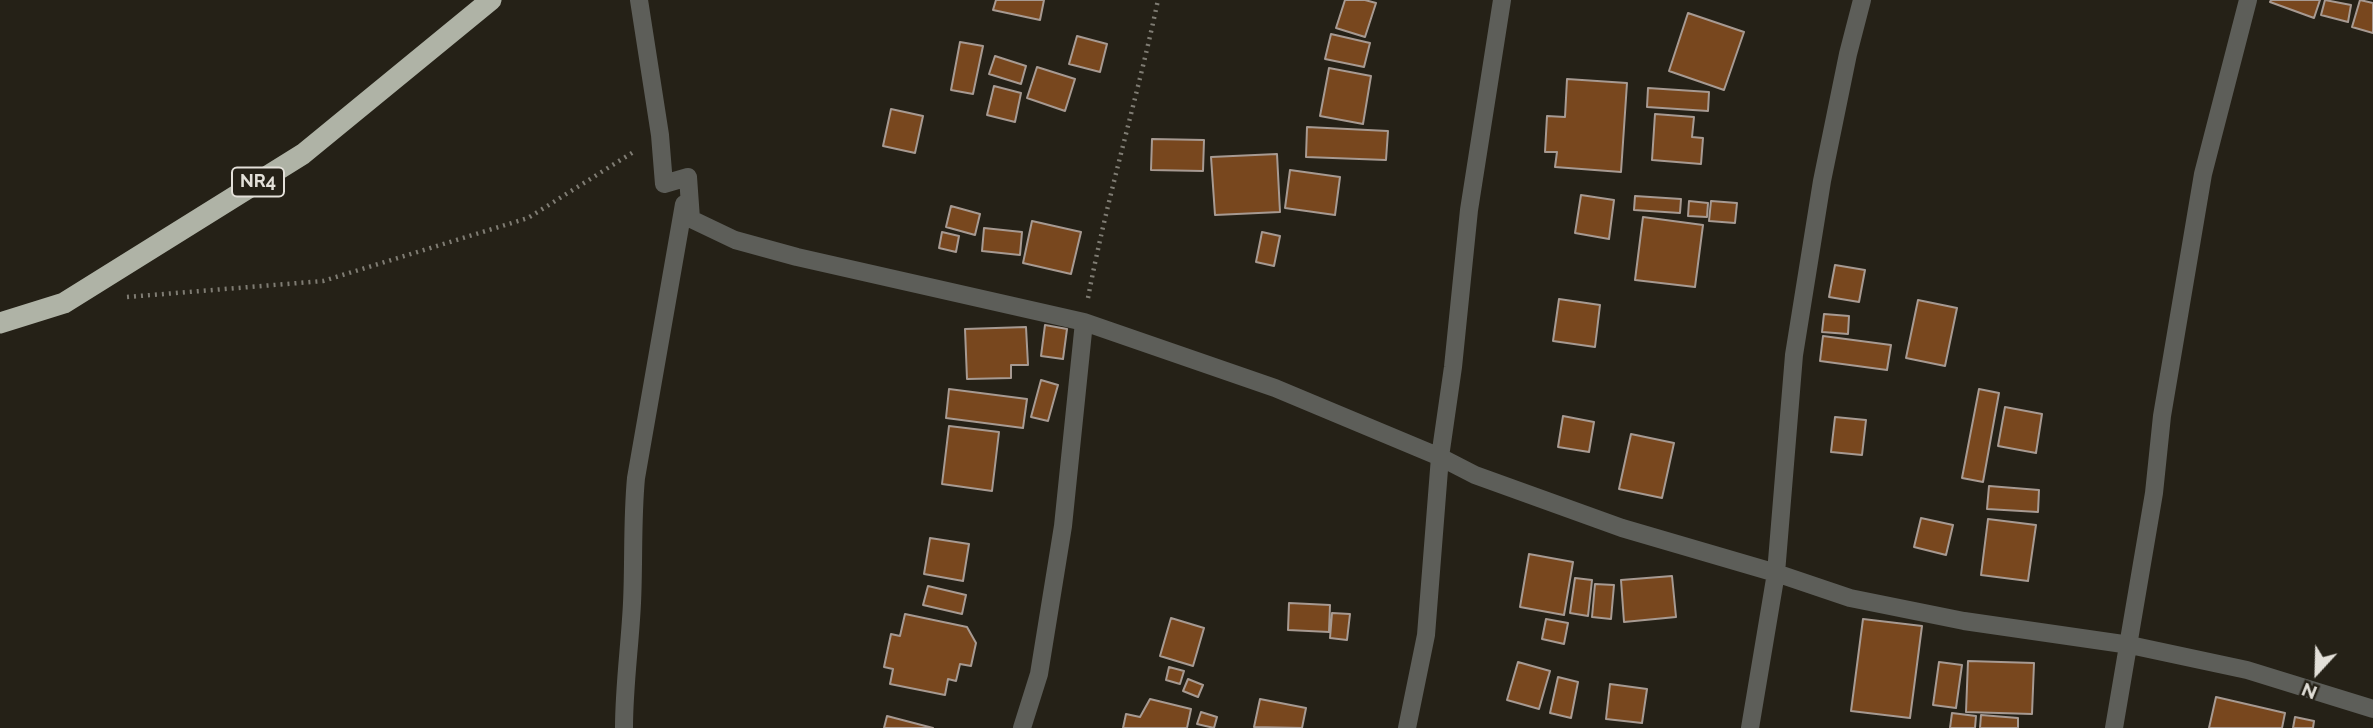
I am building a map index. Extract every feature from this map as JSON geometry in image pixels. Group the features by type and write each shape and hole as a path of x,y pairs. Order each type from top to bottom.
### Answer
{"highway":[{"name":"NR4","path":"0,323 64,303 303,155 491,0"}],"street":[{"path":"639,0 660,135 664,184 688,177"},
{"path":"1406,728 1426,635 1440,457 1453,367 1469,210 1502,0"},
{"path":"1750,728 1776,573 1794,355 1822,181 1862,0"},
{"path":"2114,728 2130,645 2154,494 2162,416 2203,173 2248,0"},
{"path":"688,177 691,219 735,240 797,257 1084,323 1275,388 1440,457 1475,475 1622,528 1776,573 1850,598 1964,621 2130,645 2247,670 2373,709"},
{"path":"624,728 636,478 688,177"},
{"path":"1022,728 1039,674 1063,526 1084,323"}],"path":[{"path":"1084,323 1102,225 1139,86 1158,0"},
{"path":"118,298 323,281 528,218 660,135"}],"building":[{"path":"996,0 1044,0 1040,20 993,10"},
{"path":"1345,0 1376,3 1365,37 1336,28"},
{"path":"2320,0 2314,18 2270,2"},
{"path":"2325,0 2351,5 2348,22 2321,15"},
{"path":"2360,0 2373,3 2373,33 2352,27"},
{"path":"1688,13 1744,32 1724,90 1669,71"},
{"path":"1331,34 1370,43 1364,67 1325,59"},
{"path":"1077,36 1107,44 1100,72 1069,64"},
{"path":"960,42 983,46 973,94 951,90"},
{"path":"995,56 1026,66 1021,84 989,74"},
{"path":"1037,67 1075,79 1065,111 1027,98"},
{"path":"1329,68 1371,76 1363,124 1320,116"},
{"path":"1567,79 1627,83 1621,172 1555,167 1557,152 1545,152 1547,116 1565,117"},
{"path":"994,86 1021,93 1015,122 987,115"},
{"path":"1648,88 1709,92 1708,111 1647,107"},
{"path":"891,109 923,116 915,153 883,146"},
{"path":"1655,114 1694,117 1692,137 1703,138 1701,164 1652,160"},
{"path":"1307,127 1388,131 1386,160 1306,157"},
{"path":"1152,139 1204,140 1203,171 1151,170"},
{"path":"1277,154 1280,212 1215,215 1211,157"},
{"path":"1290,170 1340,177 1335,215 1285,208"},
{"path":"1581,195 1614,200 1609,239 1575,233"},
{"path":"1635,196 1681,199 1680,213 1634,210"},
{"path":"1689,201 1708,203 1707,217 1688,216"},
{"path":"1711,201 1737,203 1735,223 1709,221"},
{"path":"951,206 980,214 975,235 946,227"},
{"path":"1643,217 1703,225 1695,287 1635,280"},
{"path":"1032,221 1081,232 1071,274 1023,263"},
{"path":"984,228 1022,232 1020,255 982,251"},
{"path":"942,232 959,236 956,252 939,248"},
{"path":"1262,232 1280,236 1274,266 1256,262"},
{"path":"1835,265 1865,270 1859,302 1829,297"},
{"path":"1559,299 1600,305 1595,347 1553,341"},
{"path":"1918,300 1957,308 1945,366 1906,358"},
{"path":"1824,314 1849,316 1848,334 1822,332"},
{"path":"1045,325 1067,329 1063,359 1041,356"},
{"path":"1026,327 1028,365 1011,365 1011,378 967,379 965,329"},
{"path":"1823,336 1891,345 1887,370 1820,361"},
{"path":"1041,380 1058,385 1048,421 1031,417"},
{"path":"949,389 1027,399 1023,428 946,418"},
{"path":"1979,389 1999,393 1983,482 1962,478"},
{"path":"2005,407 2042,414 2036,453 1998,446"},
{"path":"1563,416 1594,422 1589,452 1558,447"},
{"path":"1835,417 1866,420 1862,455 1831,452"},
{"path":"949,426 999,432 992,491 942,484"},
{"path":"1631,434 1674,443 1662,498 1619,489"},
{"path":"1989,486 2039,490 2038,512 1987,509"},
{"path":"1921,518 1953,525 1946,555 1914,547"},
{"path":"1988,519 2036,525 2028,581 1981,575"},
{"path":"930,538 969,544 963,581 924,574"},
{"path":"1529,554 1573,562 1564,615 1520,607"},
{"path":"1672,576 1676,617 1624,622 1621,580"},
{"path":"1575,578 1592,580 1588,616 1570,613"},
{"path":"1595,584 1614,585 1611,619 1592,617"},
{"path":"928,586 966,595 962,614 923,605"},
{"path":"1289,603 1330,605 1329,632 1288,630"},
{"path":"1332,613 1350,614 1347,640 1330,638"},
{"path":"905,614 967,627 976,643 971,666 960,664 956,681 948,679 945,695 890,684 893,669 884,667 891,634 900,636"},
{"path":"1171,618 1204,628 1193,666 1160,656"},
{"path":"1546,619 1568,623 1564,644 1542,639"},
{"path":"1863,619 1922,626 1910,718 1851,711"},
{"path":"1968,661 2034,663 2032,714 1966,712"},
{"path":"1518,662 1550,671 1539,709 1507,700"},
{"path":"1939,662 1962,665 1956,708 1933,705"},
{"path":"1169,667 1184,671 1180,684 1166,680"},
{"path":"1558,677 1578,682 1571,718 1550,713"},
{"path":"1188,679 1203,685 1198,697 1183,691"},
{"path":"1610,684 1647,689 1642,723 1606,719"},
{"path":"2216,697 2285,713 2282,728 2209,728"},
{"path":"1150,699 1191,709 1187,728 1123,728 1126,714 1140,717"},
{"path":"1260,699 1306,708 1302,728 1254,727"},
{"path":"1201,712 1217,717 1214,728 1197,724"},
{"path":"1952,713 1976,716 1975,728 1950,728"},
{"path":"1981,715 2018,718 2018,728 1980,728"},
{"path":"887,716 933,728 884,728"},
{"path":"2295,717 2314,721 2313,728 2293,728"}]}
